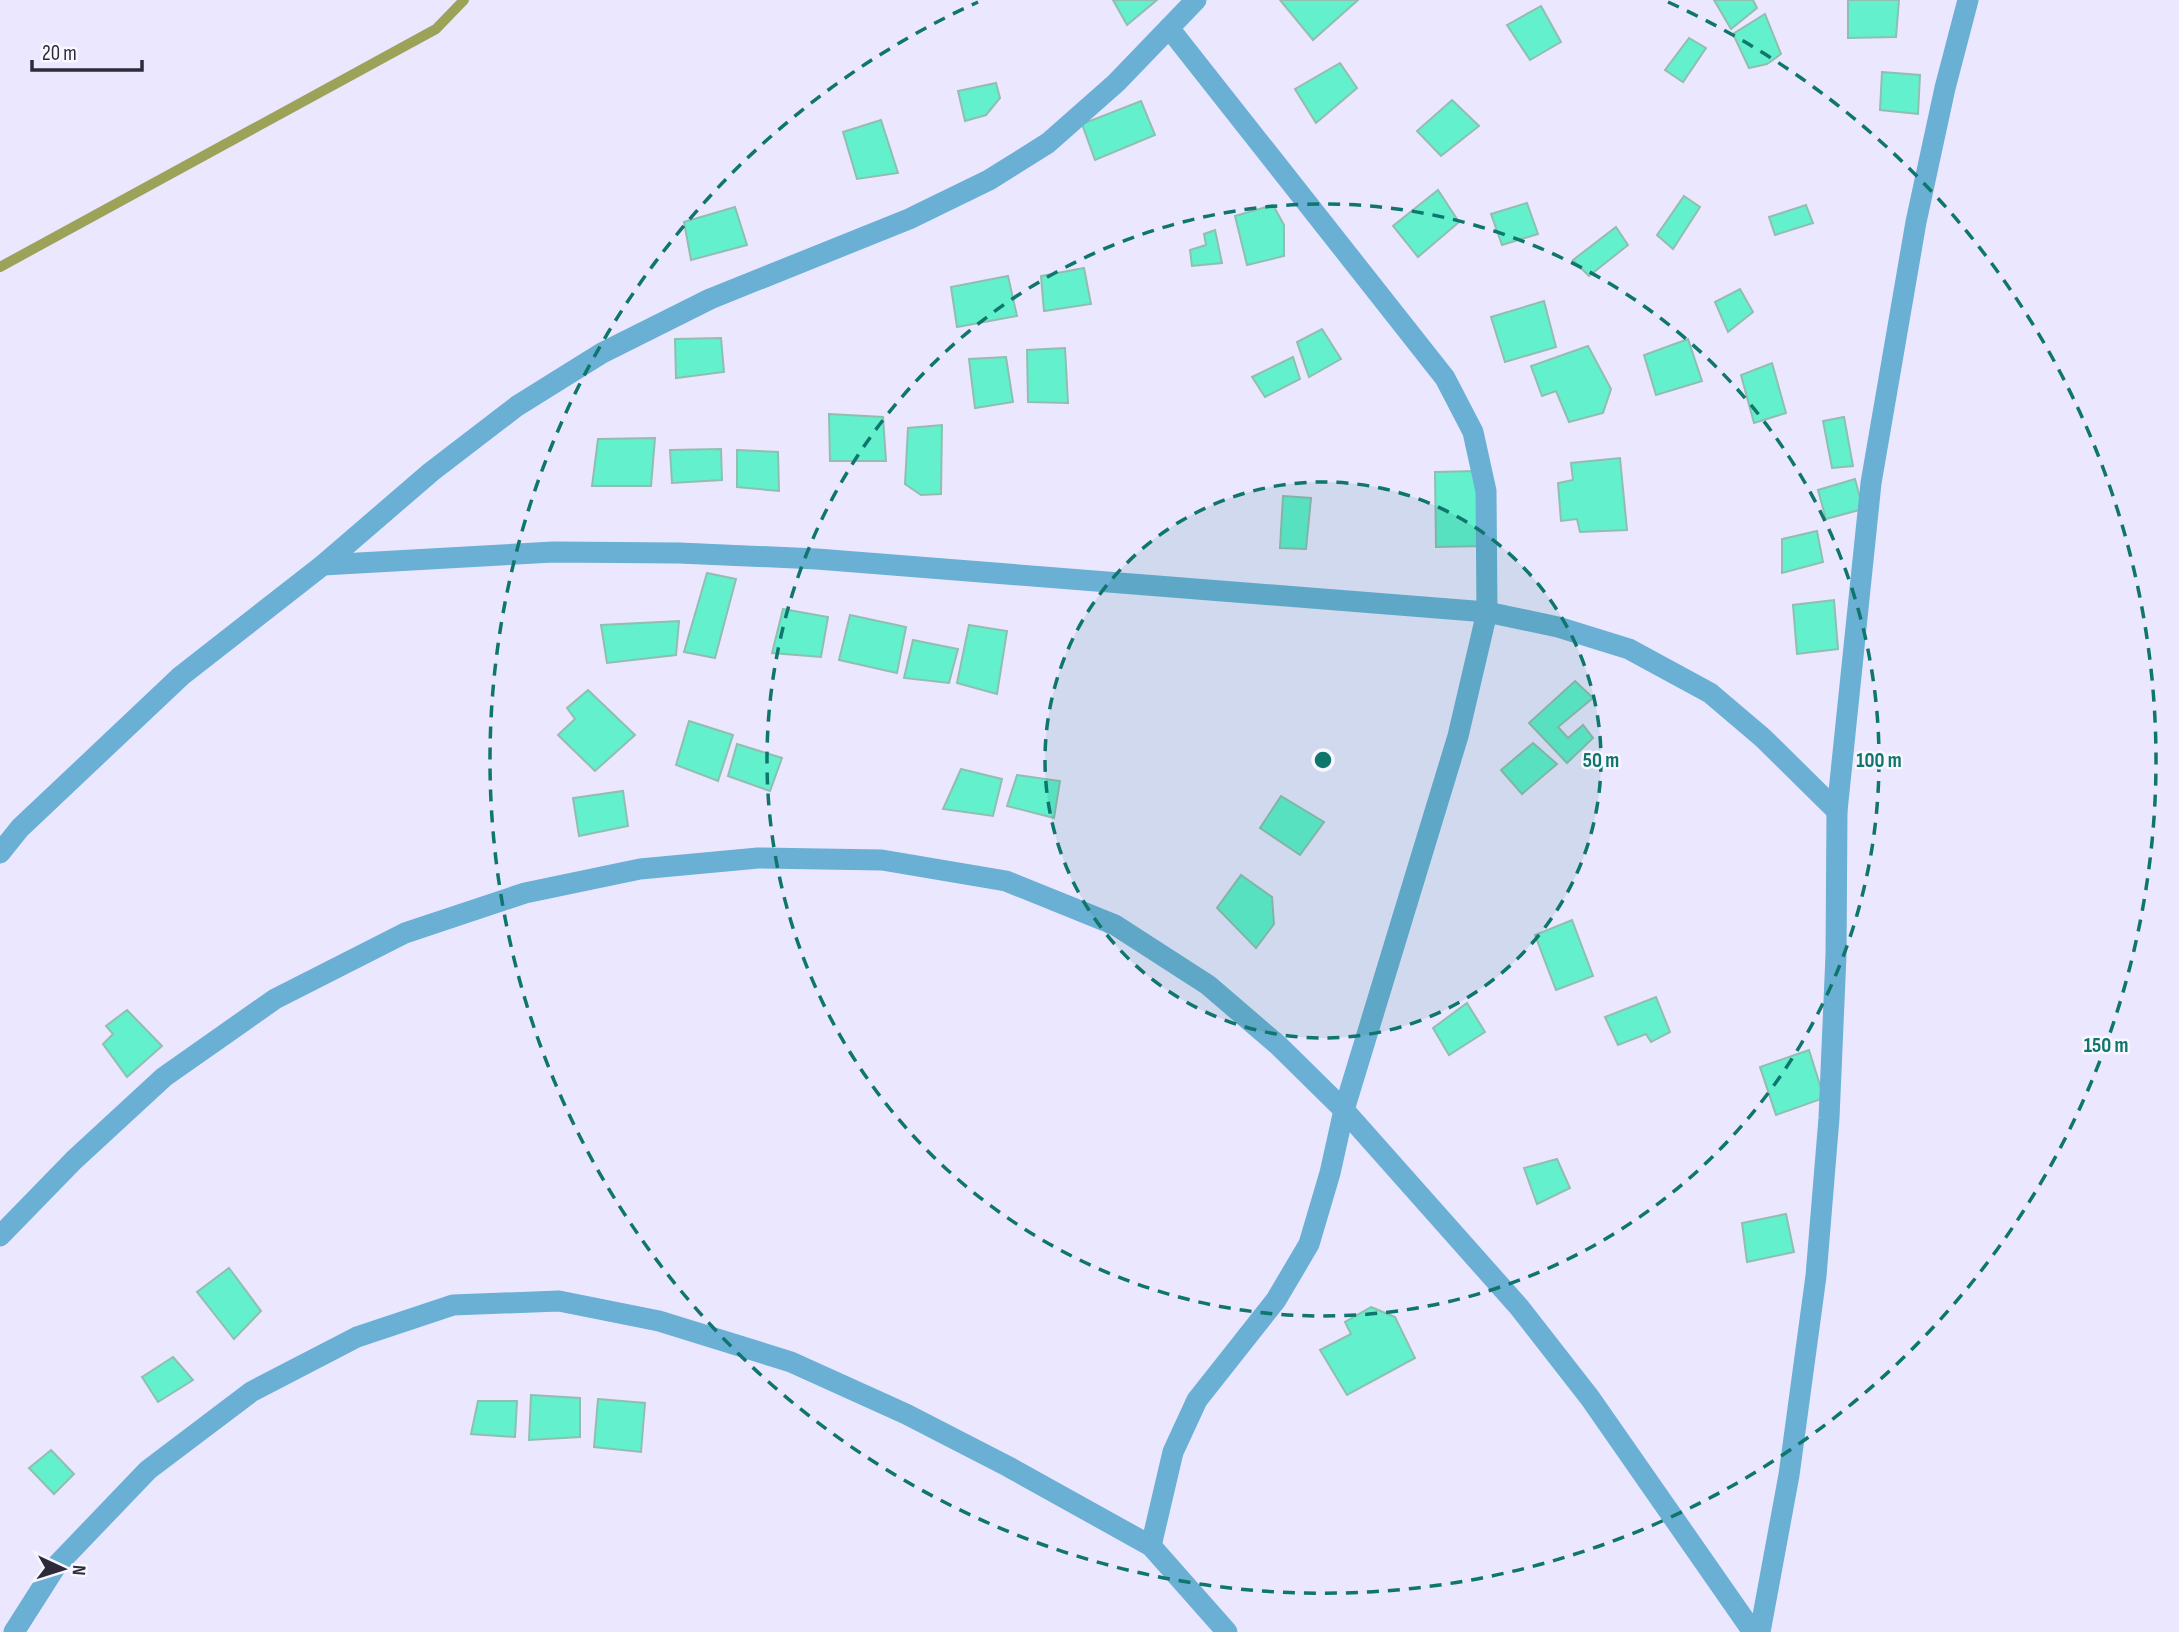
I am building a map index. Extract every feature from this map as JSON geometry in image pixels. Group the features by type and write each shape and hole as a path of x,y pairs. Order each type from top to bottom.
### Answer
{"street":[{"path":"0,853 20,828 181,676 323,565 431,472 517,406 603,353 710,299 909,219 1001,173 1048,143 1116,83 1196,0"},
{"path":"1760,1632 1789,1475 1816,1276 1829,1118 1836,955 1837,811 1871,483 1916,222 1945,88 1968,0"},
{"path":"1152,1546 1174,1452 1197,1400 1276,1300 1309,1244 1330,1173 1344,1110 1458,736 1487,612 1486,491 1473,432 1445,378 1169,28"},
{"path":"323,565 553,552 707,554 817,559 1487,612 1558,627 1629,649 1710,693 1763,738 1837,811"},
{"path":"0,1236 74,1160 164,1077 275,999 405,933 525,893 653,867 758,858 882,860 1006,881 1115,925 1208,985 1279,1046 1344,1110 1519,1307 1590,1398 1753,1632"},
{"path":"13,1632 56,1566 148,1470 251,1392 357,1337 453,1305 559,1301 659,1321 790,1362 906,1413 1152,1546 1227,1632"}],"building":[{"path":"1113,0 1157,0 1127,25"},
{"path":"1280,0 1358,0 1313,40"},
{"path":"1714,0 1753,0 1757,8 1731,29"},
{"path":"1848,0 1899,0 1896,37 1848,38"},
{"path":"1541,6 1561,42 1530,60 1507,25"},
{"path":"1765,14 1781,54 1767,64 1749,68 1733,34"},
{"path":"1689,38 1706,48 1683,82 1665,70"},
{"path":"1340,63 1357,88 1316,123 1295,89"},
{"path":"1882,72 1920,75 1918,114 1880,110"},
{"path":"996,83 1000,98 986,115 965,121 958,91"},
{"path":"1452,100 1479,126 1441,156 1417,131"},
{"path":"1141,101 1155,135 1095,160 1082,124"},
{"path":"881,120 898,173 857,179 843,132"},
{"path":"1438,190 1459,222 1418,257 1393,226"},
{"path":"1684,196 1700,207 1673,249 1657,235"},
{"path":"1527,203 1538,234 1502,245 1491,214"},
{"path":"1273,205 1284,225 1284,256 1247,265 1235,216"},
{"path":"1806,205 1813,223 1775,235 1769,217"},
{"path":"735,207 747,245 691,260 684,222"},
{"path":"1616,227 1628,245 1589,276 1573,260"},
{"path":"1215,230 1222,263 1192,266 1190,250 1206,245 1204,234"},
{"path":"1084,268 1091,304 1044,311 1041,276"},
{"path":"1008,276 1017,316 957,327 951,287"},
{"path":"1740,289 1753,312 1728,332 1715,302"},
{"path":"1544,301 1556,347 1505,362 1491,317"},
{"path":"1322,329 1341,359 1309,377 1297,342"},
{"path":"721,338 724,372 676,378 675,339"},
{"path":"1688,339 1702,381 1656,395 1644,355"},
{"path":"1588,346 1611,389 1603,413 1569,422 1556,391 1542,396 1531,366"},
{"path":"1065,348 1068,403 1028,402 1027,350"},
{"path":"1006,357 1013,402 975,408 969,359"},
{"path":"1293,357 1300,379 1265,397 1252,377"},
{"path":"1772,363 1786,413 1754,423 1741,375"},
{"path":"829,414 883,417 886,461 830,461"},
{"path":"1844,417 1853,466 1832,468 1823,421"},
{"path":"942,425 941,494 921,495 905,484 908,428"},
{"path":"655,438 651,486 592,486 598,439"},
{"path":"721,449 722,480 672,483 670,450"},
{"path":"737,450 778,452 779,491 737,487"},
{"path":"1620,458 1627,530 1580,532 1577,519 1561,521 1558,483 1573,480 1571,463"},
{"path":"1475,471 1482,546 1436,547 1435,472"},
{"path":"1855,479 1863,509 1826,519 1818,490"},
{"path":"1283,496 1311,498 1306,549 1280,548"},
{"path":"1817,531 1823,562 1782,573 1782,539"},
{"path":"707,573 736,579 715,658 684,652"},
{"path":"1834,600 1838,649 1797,654 1793,605"},
{"path":"783,609 828,617 821,657 772,653"},
{"path":"850,615 906,627 897,673 839,660"},
{"path":"679,621 676,655 607,663 601,625"},
{"path":"969,625 1007,631 997,694 957,683"},
{"path":"913,640 958,649 949,683 904,678"},
{"path":"1575,681 1593,698 1558,727 1568,738 1583,725 1593,738 1567,763 1529,723"},
{"path":"588,690 635,735 595,771 558,735 575,719 567,708"},
{"path":"689,721 733,735 718,781 676,765"},
{"path":"1533,743 1557,764 1522,794 1501,770"},
{"path":"737,744 782,758 770,791 728,776"},
{"path":"961,769 1002,779 993,816 943,809"},
{"path":"1017,775 1060,781 1054,818 1007,806"},
{"path":"623,791 628,826 579,836 573,798"},
{"path":"1281,796 1324,822 1300,855 1260,828"},
{"path":"1241,875 1272,897 1274,924 1256,948 1217,908"},
{"path":"1572,920 1593,976 1556,990 1535,935"},
{"path":"1656,997 1670,1032 1651,1042 1646,1034 1618,1045 1605,1017"},
{"path":"1467,1003 1485,1032 1449,1055 1433,1028"},
{"path":"127,1010 162,1046 127,1077 103,1044 113,1034 106,1026"},
{"path":"1809,1050 1824,1098 1776,1115 1760,1067"},
{"path":"1557,1159 1570,1188 1537,1204 1524,1168"},
{"path":"1786,1214 1794,1252 1747,1262 1742,1223"},
{"path":"229,1268 261,1311 234,1339 197,1292"},
{"path":"1371,1307 1395,1317 1415,1358 1347,1395 1320,1350 1351,1334 1345,1322"},
{"path":"173,1357 193,1380 158,1402 142,1377"},
{"path":"531,1395 580,1398 580,1437 529,1440"},
{"path":"598,1399 645,1403 641,1452 594,1447"},
{"path":"478,1401 517,1401 515,1437 471,1434"},
{"path":"51,1450 74,1474 54,1494 29,1468"}],"waterway":[{"path":"0,267 436,29 464,0"}]}
